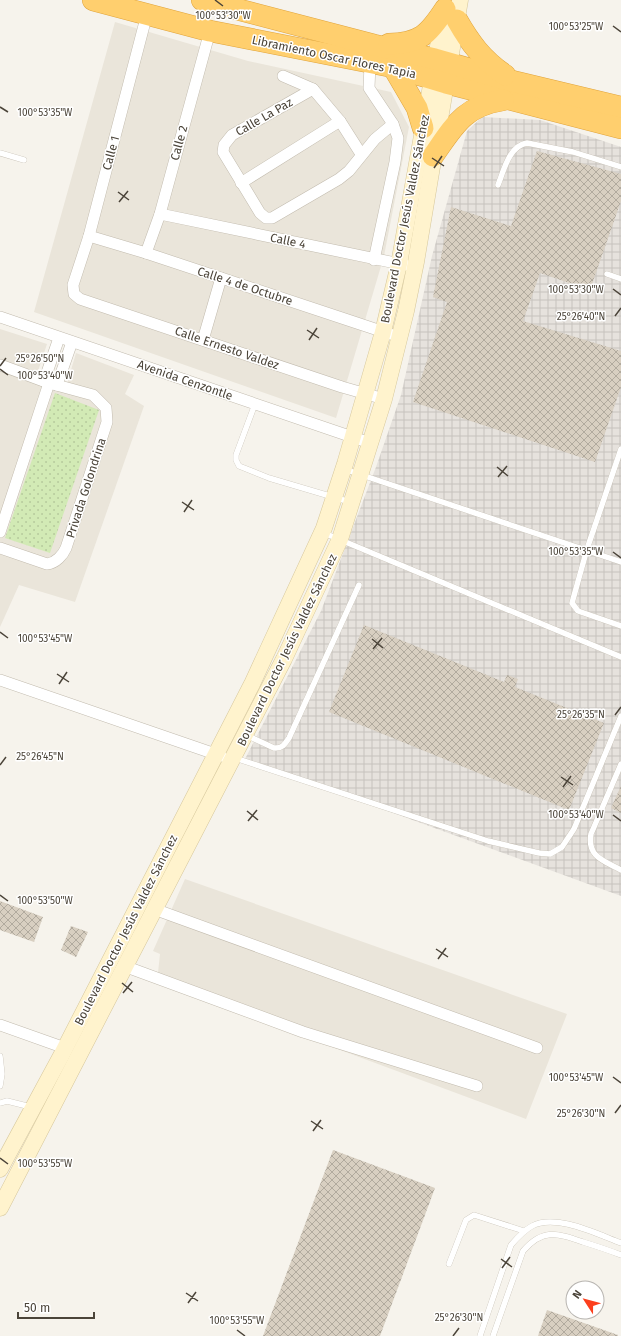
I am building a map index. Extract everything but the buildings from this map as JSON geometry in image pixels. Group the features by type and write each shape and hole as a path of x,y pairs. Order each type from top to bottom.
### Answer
{"highway":[{"name":"Libramiento Oscar Flores Tapia","path":"93,0 210,31 372,54 393,67 440,71"},
{"name":"Libramiento Oscar Flores Tapia","path":"202,0 372,54 511,91 621,128"},
{"path":"372,54 418,40 434,27 452,7 472,46 493,66 511,91 474,108 455,126 433,156"},
{"path":"393,67 417,108 423,128"},
{"name":"Libramiento Oscar Flores Tapia","path":"511,91 621,107"}],"main road":[{"name":"Boulevard Doctor Jesús Valdez Sánchez","path":"0,1208 124,966 246,735 298,632 340,539 384,399 415,268 433,156 440,71 452,7"},
{"name":"Boulevard Doctor Jesús Valdez Sánchez","path":"0,1169 34,1108 216,756 269,651 322,533 343,469 383,332 399,264 423,128 440,71"}],"street":[{"name":"Calle 1","path":"73,292 73,285 89,236 147,14"},
{"name":"Calle 2","path":"146,253 160,214 210,31"},
{"path":"372,54 369,84 371,93 393,124 398,138 398,146 374,260"},
{"path":"283,76 313,89 340,121 361,154"},
{"name":"Calle La Paz","path":"241,182 223,152 224,145 232,135 313,89"},
{"path":"340,121 241,182 264,217 272,218 339,179 349,170 375,139 393,124"},
{"name":"Calle 4","path":"160,214 415,268"},
{"name":"Calle 4 de Octubre","path":"89,236 146,253 383,332 400,336"},
{"path":"203,340 222,278"},
{"name":"Calle Ernesto Valdez","path":"73,292 80,299 384,399"},
{"name":"Avenida Cenzontle","path":"0,317 370,444"},
{"path":"0,532 50,383 59,338"},
{"path":"50,383 72,342"},
{"name":"Privada Golondrina","path":"0,365 50,383 93,395 105,406 108,412 107,422 66,548 62,555 51,564 43,563 0,548"},
{"path":"0,680 216,756 234,758"},
{"path":"154,909 537,1048"},
{"path":"124,966 303,1032 477,1086"},
{"path":"0,1025 65,1048"}],"lane":[{"path":"498,185 506,162 512,153 522,144 527,143 573,152 621,167"},
{"path":"0,153 24,160"},
{"path":"607,274 621,279"},
{"path":"255,404 236,455 236,460 239,466 269,478 352,502"},
{"path":"621,448 586,549 572,603 574,607 589,615 621,626"},
{"path":"343,469 586,549 621,562"},
{"path":"322,533 340,539 621,657"},
{"path":"246,735 277,748 281,748 286,742 358,586"},
{"path":"234,758 488,841 539,853 550,854 562,847 574,829 621,716"},
{"path":"621,764 592,834 590,843 592,850 598,857 621,870"},
{"path":"0,1056 2,1074 0,1086"},
{"path":"0,1103 7,1101 34,1108"},
{"path":"449,1264 466,1220 470,1216 474,1215 524,1231"},
{"path":"480,1336 511,1245 524,1231 533,1225 550,1221 566,1224 621,1243"},
{"path":"493,1336 523,1251 530,1243 539,1237 559,1233 621,1255"}],"shaded area":[{"path":"115,22 248,61 391,92 409,127 384,256 336,418 34,312"},
{"path":"482,117 540,120 621,147 621,896 245,759 321,611 376,467 401,395 432,256 467,131"},
{"path":"0,329 47,344 38,371 66,387 76,353 134,375 125,394 144,406 75,602 19,585 0,627"},
{"path":"185,879 567,1014 526,1119 157,982 160,954 153,951"}],"green space":[{"path":"55,393 99,410 50,553 5,538"}]}
